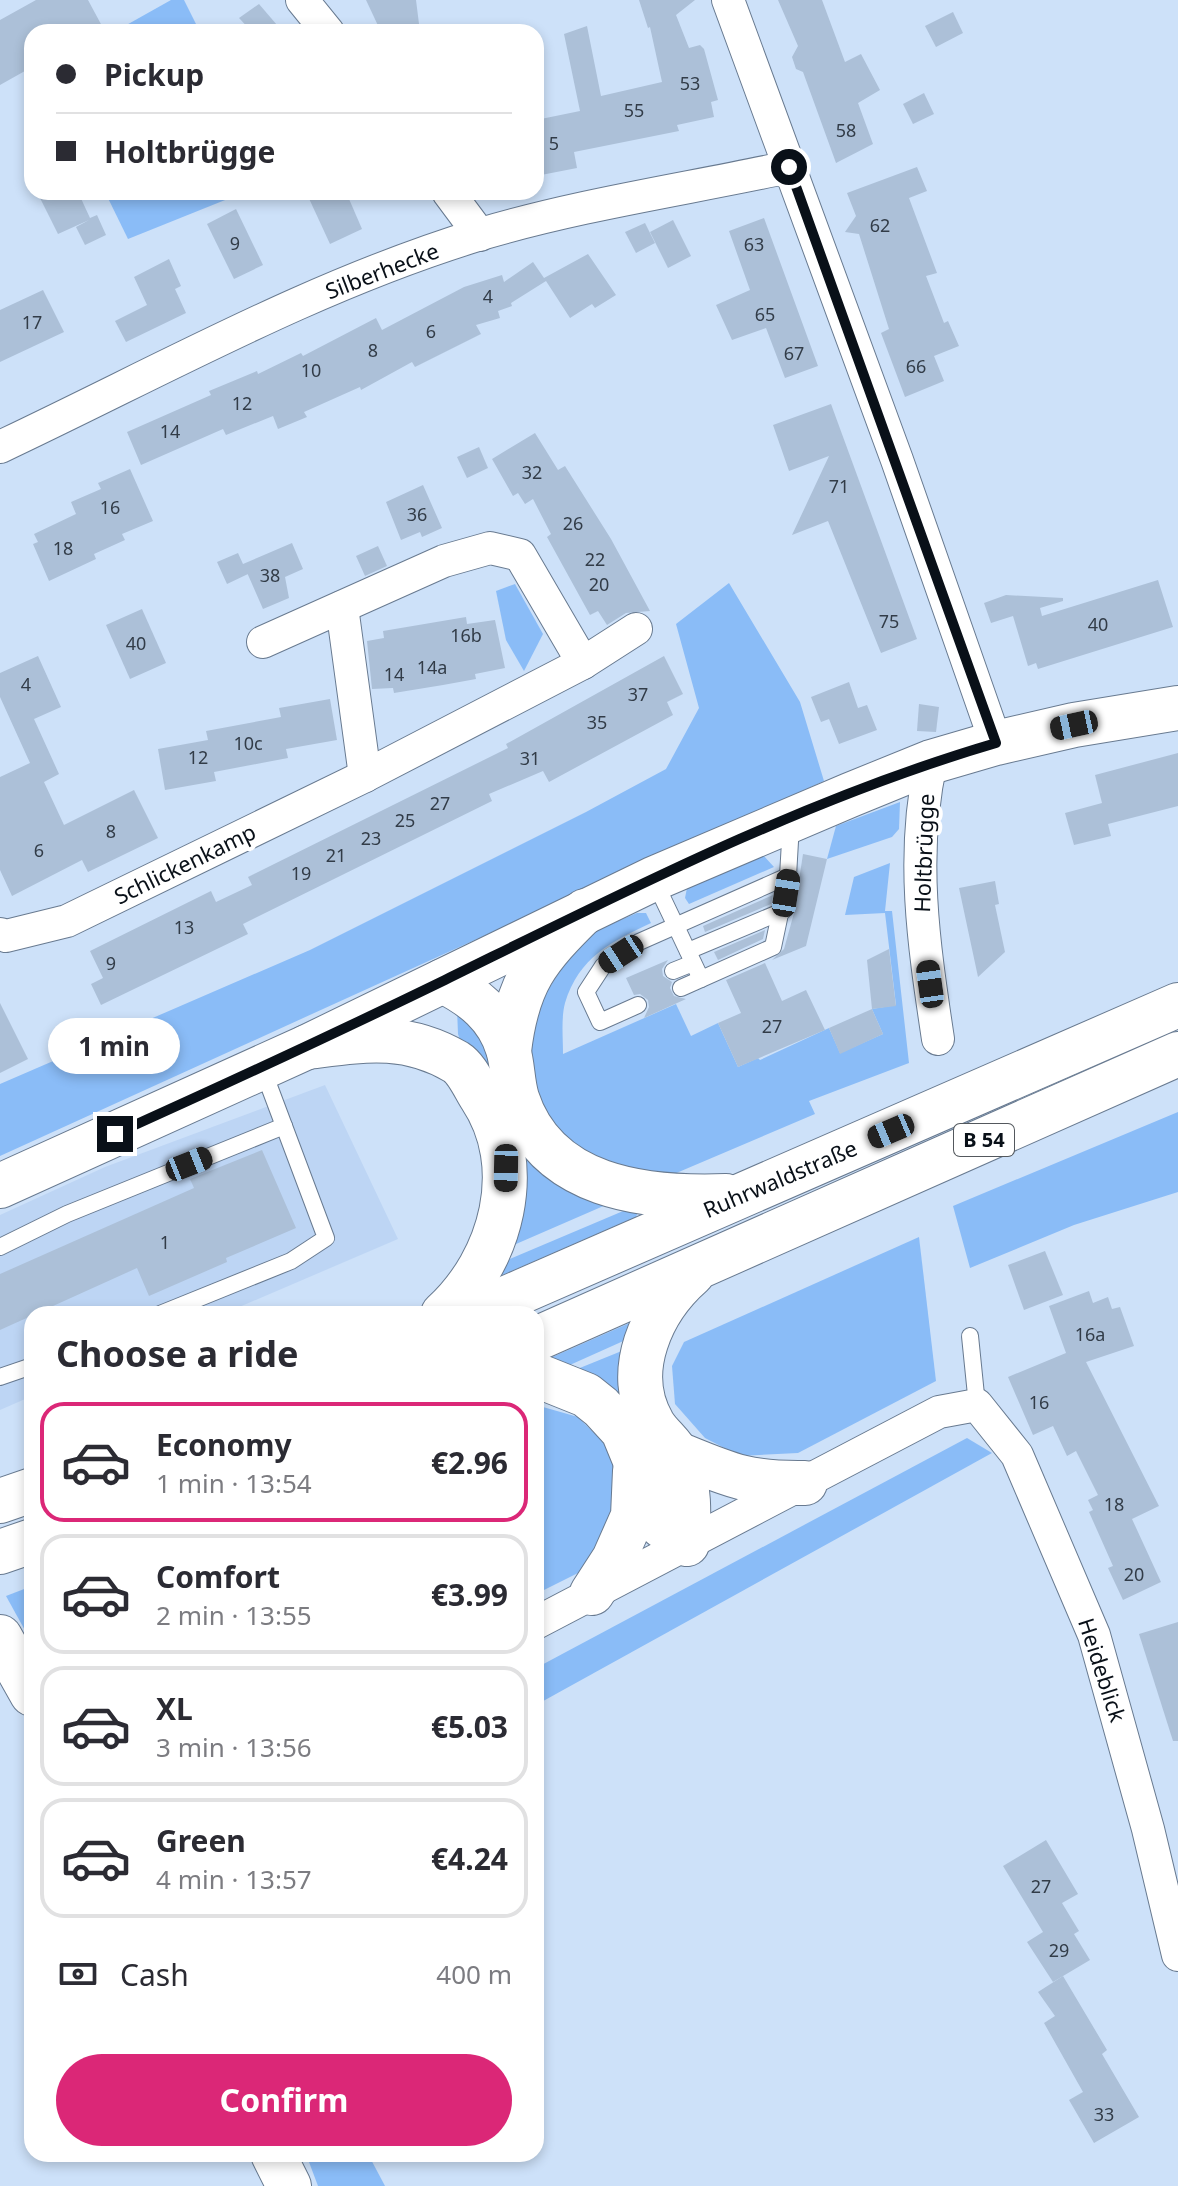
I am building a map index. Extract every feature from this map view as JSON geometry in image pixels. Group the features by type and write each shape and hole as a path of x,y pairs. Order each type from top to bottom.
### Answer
{"main road":[{"name":"Holtbrügge","path":"0,1186 307,1047 653,879 931,762 1074,725 1178,708"},
{"path":"585,911 545,950 526,981 517,1005 509,1051 516,1096 527,1121 543,1144 587,1178 620,1189 648,1193 696,1197 742,1195"},
{"path":"443,981 471,995 490,1016 509,1051"},
{"path":"443,981 448,1023 460,1064 488,1107 499,1133 506,1168 503,1211 468,1283 449,1306"},
{"name":"Ruhrwaldstraße","path":"488,1306 1178,1005"},
{"path":"307,1047 383,1038 410,1042 460,1064"},
{"name":"Ruhrwaldstraße","path":"544,1335 1178,1054"},
{"path":"687,1544 687,1491 678,1454 653,1423 640,1380 649,1334 667,1301 706,1262"},
{"path":"544,1378 586,1395 623,1431 662,1526 687,1544"},
{"path":"678,1454 726,1476 772,1483 805,1483"},
{"path":"592,1593 619,1548 633,1516 636,1464"},
{"path":"0,1501 24,1493"},
{"path":"0,1552 24,1544"},
{"path":"2,1641 24,1680"},
{"path":"277,2162 289,2186"}],"street":[{"path":"302,0 322,24"},
{"path":"728,0 902,473 996,743"},
{"name":"Silberhecke","path":"0,447 279,311 382,269 531,221 789,167"},
{"path":"454,200 480,235"},
{"path":"263,642 444,561 490,548 520,555 583,663"},
{"path":"342,607 365,776"},
{"name":"Schlickenkamp","path":"0,934 6,936 67,921 365,776 583,663 636,629"},
{"name":"Holtbrügge","path":"931,762 925,789 918,872 920,911 938,1039"},
{"path":"544,1619 939,1412 977,1405"},
{"name":"Heideblick","path":"977,1405 1017,1455 1094,1635 1148,1829 1178,1955"}],"lane":[{"path":"681,988 773,947 788,876 791,819"},
{"path":"638,1005 600,1022 586,992 603,966 639,942 788,876"},
{"path":"653,879 701,979"},
{"path":"673,971 691,957 783,911"},
{"path":"180,1306 291,1261 326,1238 260,1068"},
{"path":"0,1247 67,1214 284,1126"},
{"path":"970,1336 977,1405"},
{"path":"0,1377 24,1369"}],"shaded area":[{"path":"171,0 184,0 196,24 128,24"},
{"path":"109,200 225,200 128,239"},
{"path":"729,583 800,702 824,781 0,1156 0,1084 310,950 666,769 699,708 676,624"},
{"path":"515,584 543,634 524,671 506,640 496,591"},
{"path":"900,802 899,829 892,837 827,859 836,826"},
{"path":"763,855 774,867 689,904 685,898 687,888"},
{"path":"890,863 885,911 892,911 909,1063 809,1101 815,1114 667,1177 608,1169 553,1126 528,1070 532,1014 572,953 599,929 637,913 646,913 651,923 598,953 571,987 563,1015 563,1054 676,1004 691,1036 718,1023 738,1067 829,1028 840,1053 883,1034 872,1009 896,1005 885,913 845,915 854,877"},
{"path":"457,1008 494,1049 615,1201 500,1251 467,1062 458,1034"},
{"path":"325,1085 398,1239 242,1306 24,1306 24,1400 0,1410 0,1215 105,1167"},
{"path":"1178,1112 1178,1192 1074,1225 970,1268 953,1206"},
{"path":"635,1206 638,1212 636,1217 498,1277 491,1267"},
{"path":"919,1237 936,1381 798,1453 740,1456 705,1438 675,1404 672,1366 684,1342"},
{"path":"632,1322 639,1334 552,1373 550,1358"},
{"path":"634,1346 636,1415 565,1374"},
{"path":"544,1407 578,1417 610,1449 618,1491 604,1560 544,1590"},
{"path":"967,1438 992,1453 544,1701 544,1664"},
{"path":"24,1589 24,1629 6,1596"},
{"path":"309,2162 372,2162 385,2186 318,2186"}],"building":[{"path":"36,0 88,0 101,24 24,24 24,72 0,85 0,20"},
{"path":"366,0 416,0 419,24 377,24"},
{"path":"639,0 695,0 676,15 689,48 700,45 704,49 718,100 711,102 714,117 677,125 679,131 574,152 577,168 544,174 544,118 580,111 564,34 587,26 601,96 662,82"},
{"path":"778,0 822,0 845,62 861,54 880,90 858,103 873,144 836,163 803,72 796,69 792,57 798,46"},
{"path":"259,4 276,24 245,24 239,18"},
{"path":"953,12 963,33 936,47 925,26"},
{"path":"924,93 934,114 913,124 903,104"},
{"path":"917,167 927,191 909,198 937,273 926,276 944,323 948,321 959,346 934,356 944,381 905,397 881,333 889,329 859,234 845,232 856,216 847,193"},
{"path":"41,200 82,200 90,218 97,215 106,235 85,245 76,227 89,220 58,234"},
{"path":"310,200 349,200 362,229 330,244"},
{"path":"236,209 263,265 234,279 207,224"},
{"path":"764,218 818,366 785,378 766,328 732,340 716,305 750,290 729,231"},
{"path":"673,220 691,256 668,268 650,232"},
{"path":"645,223 655,243 636,253 625,232"},
{"path":"588,254 616,295 595,308 592,304 570,318 546,281 511,303 512,306 498,311 500,318 476,325 481,334 415,367 412,362 361,390 360,387 304,412 307,417 278,429 273,416 226,435 223,429 141,465 127,432 211,395 209,391 257,371 258,374 301,353 303,356 376,318 382,330 464,287 502,275 504,282 533,262 544,278"},
{"path":"169,259 181,286 175,289 186,313 126,342 115,321 147,305 134,277"},
{"path":"43,290 64,332 0,362 0,310"},
{"path":"831,404 917,639 881,653 828,521 792,535 829,456 789,471 773,425"},
{"path":"535,433 558,470 565,466 611,539 650,611 626,613 607,625 598,611 590,615 547,537 551,534 533,499 525,504 518,493 513,496 492,459"},
{"path":"479,447 488,468 467,478 457,457"},
{"path":"130,469 153,521 122,534 125,540 94,554 96,559 49,581 33,544 38,542 34,534 76,514 71,502 101,489 98,483"},
{"path":"423,485 442,528 422,537 420,532 401,540 386,502"},
{"path":"292,543 303,569 285,577 289,598 263,609 248,574 227,584 217,562 238,553 243,564"},
{"path":"378,546 387,566 365,576 356,556"},
{"path":"1158,580 1173,627 1038,669 1036,663 1028,666 1013,616 991,623 984,603 1006,595 1063,598 1063,601 1040,608 1042,616"},
{"path":"142,609 166,663 130,679 106,625"},
{"path":"466,617 467,624 495,620 505,668 475,674 476,679 394,693 393,688 372,689 367,641 384,638 383,631"},
{"path":"38,656 61,707 34,719 59,774 44,782 64,825 134,790 158,838 88,872 82,860 12,896 0,870 0,777 30,763 0,697 0,673"},
{"path":"664,656 683,694 667,702 673,715 549,782 543,771 489,794 492,801 243,924 248,934 101,1005 91,984 103,978 90,951 211,891 216,902 252,885 248,877 508,748 506,744"},
{"path":"849,682 858,708 867,705 877,730 839,744 829,719 821,722 811,697"},
{"path":"330,699 337,740 286,749 288,758 214,772 216,781 165,790 158,749 208,740 206,731 281,717 279,708"},
{"path":"919,704 939,707 936,732 917,731"},
{"path":"1178,753 1178,806 1108,824 1111,836 1074,845 1065,813 1102,803 1095,775"},
{"path":"803,854 827,859 806,946 772,960 784,949 794,913"},
{"path":"995,881 999,904 995,905 1005,952 978,977 959,888"},
{"path":"773,895 771,904 705,932 703,926"},
{"path":"765,930 763,939 718,960 714,952"},
{"path":"889,949 896,1006 872,1009 867,960"},
{"path":"668,960 662,969 663,976 672,982 670,988 674,996 686,999 644,1018 649,1007 648,1000 640,994 634,995 626,978"},
{"path":"765,963 782,1001 806,990 825,1030 738,1067 718,1023 741,1013 726,980"},
{"path":"0,1003 28,1059 0,1073"},
{"path":"872,1009 883,1034 840,1054 829,1028"},
{"path":"262,1150 296,1228 149,1296 137,1268 53,1306 24,1306 24,1319 0,1330 0,1274 194,1188 190,1179"},
{"path":"1045,1251 1063,1295 1024,1310 1008,1265"},
{"path":"1089,1291 1093,1303 1108,1297 1112,1309 1120,1307 1134,1346 1086,1362 1159,1506 1132,1519 1161,1582 1123,1600 1108,1568 1113,1566 1089,1512 1093,1510 1088,1500 1098,1495 1076,1451 1067,1456 1053,1426 1033,1435 1008,1377 1066,1353 1049,1306"},
{"path":"1178,1622 1178,1741 1173,1741 1139,1634"},
{"path":"1046,1840 1078,1894 1062,1903 1079,1931 1074,1934 1090,1960 1053,1982 1027,1942 1043,1932 1003,1866"},
{"path":"1063,1976 1107,2050 1102,2054 1139,2117 1094,2143 1069,2100 1083,2092 1044,2023 1055,2016 1038,1992"}],"route":[{"path":"115,1134 307,1047 653,879 931,762 996,743 897,460 789,167"}]}
